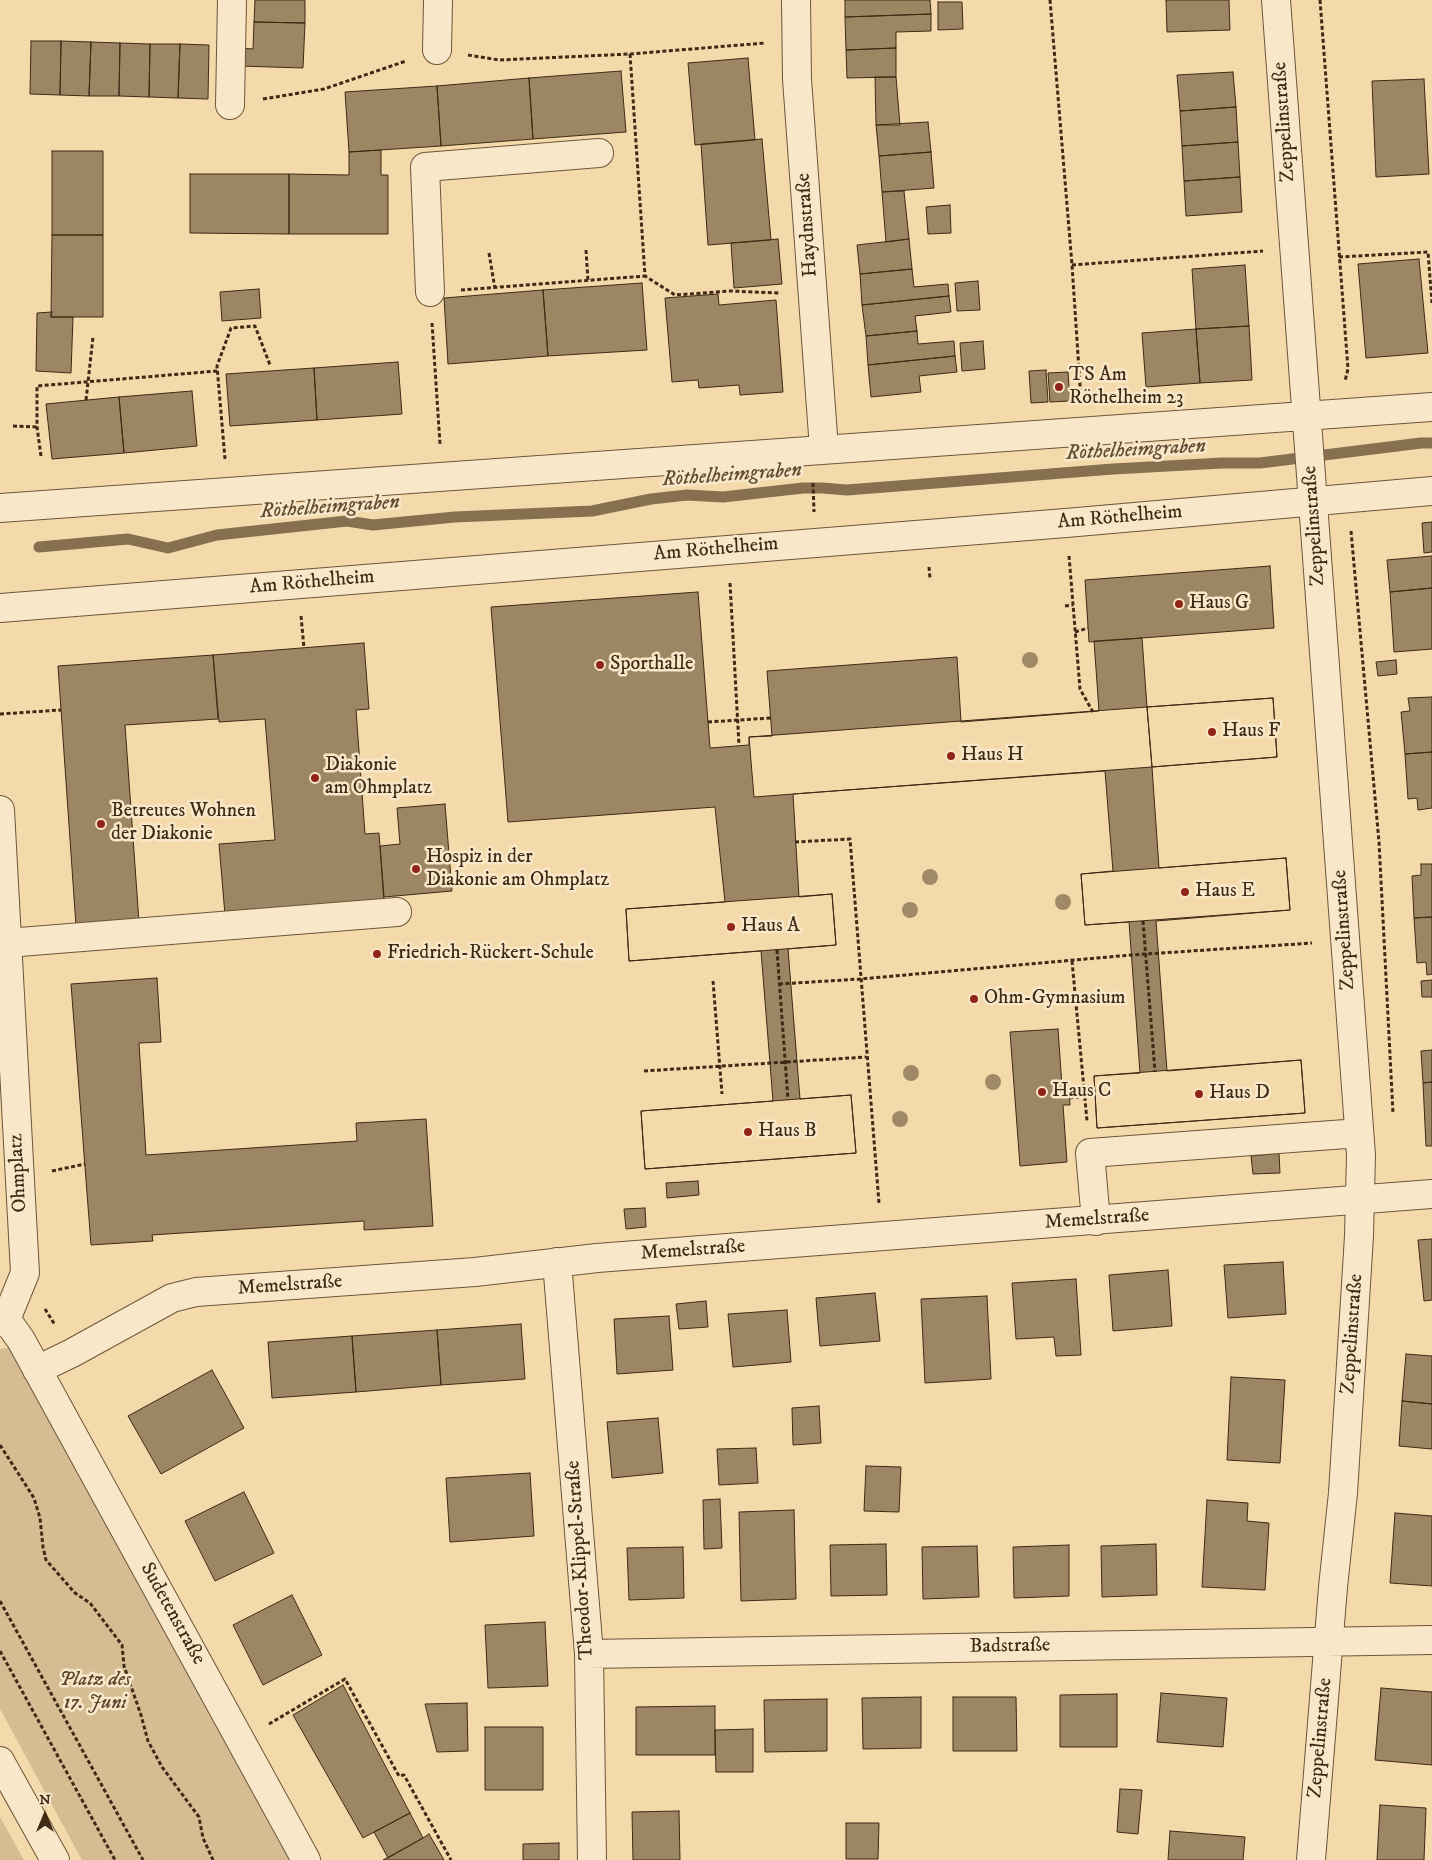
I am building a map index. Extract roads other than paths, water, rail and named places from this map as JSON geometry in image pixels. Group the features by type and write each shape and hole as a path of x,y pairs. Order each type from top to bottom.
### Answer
{"street":[{"path":"230,105 232,0"},
{"path":"437,50 438,0"},
{"name":"Haydnstraße","path":"796,0 796,40 824,449"},
{"name":"Zeppelinstraße","path":"1276,0 1361,1155 1342,1493 1311,1860"},
{"path":"430,292 425,167 600,154"},
{"path":"0,508 1083,431 1308,424 1432,407"},
{"name":"Am Röthelheim","path":"0,608 1066,523 1432,491"},
{"name":"Ohmplatz","path":"0,810 25,1273 2,1321"},
{"path":"7,943 397,912"},
{"path":"1096,1221 1090,1154 1359,1133"},
{"name":"Memelstraße","path":"37,1370 172,1298 196,1292 475,1272 521,1268 557,1262 1432,1194"},
{"name":"Theodor-Klippel-Straße","path":"557,1262 588,1654 592,1860"},
{"path":"2,1321 10,1326 22,1340 37,1370"},
{"name":"Sudetenstraße","path":"37,1370 306,1860"},
{"name":"Badstraße","path":"588,1654 1432,1640"},
{"path":"0,1760 55,1860"}],"waterway":[{"name":"Röthelheimgraben","path":"39,547 128,539 168,548 217,535 347,521 373,525 455,517 592,511 651,499 687,495 723,497 803,488 847,490 1113,469 1222,463 1260,463 1432,443"}],"place":[{"name":"TS Am Röthelheim 23","path":"1059,387"},
{"name":"Haus G","path":"1179,604"},
{"name":"Sporthalle","path":"600,665"},
{"name":"Haus F","path":"1212,732"},
{"name":"Haus H","path":"951,756"},
{"name":"Diakonie am Ohmplatz","path":"315,778"},
{"name":"Betreutes Wohnen der Diakonie","path":"101,824"},
{"name":"Hospiz in der Diakonie am Ohmplatz","path":"416,869"},
{"name":"Haus E","path":"1185,892"},
{"name":"Haus A","path":"731,927"},
{"name":"Friedrich-Rückert-Schule","path":"377,954"},
{"name":"Ohm-Gymnasium","path":"974,999"},
{"name":"Haus C","path":"1042,1092"},
{"name":"Haus D","path":"1199,1094"},
{"name":"Haus B","path":"748,1132"}],"park label":[{"name":"Platz des 17. Juni","path":"95,1692"}]}
